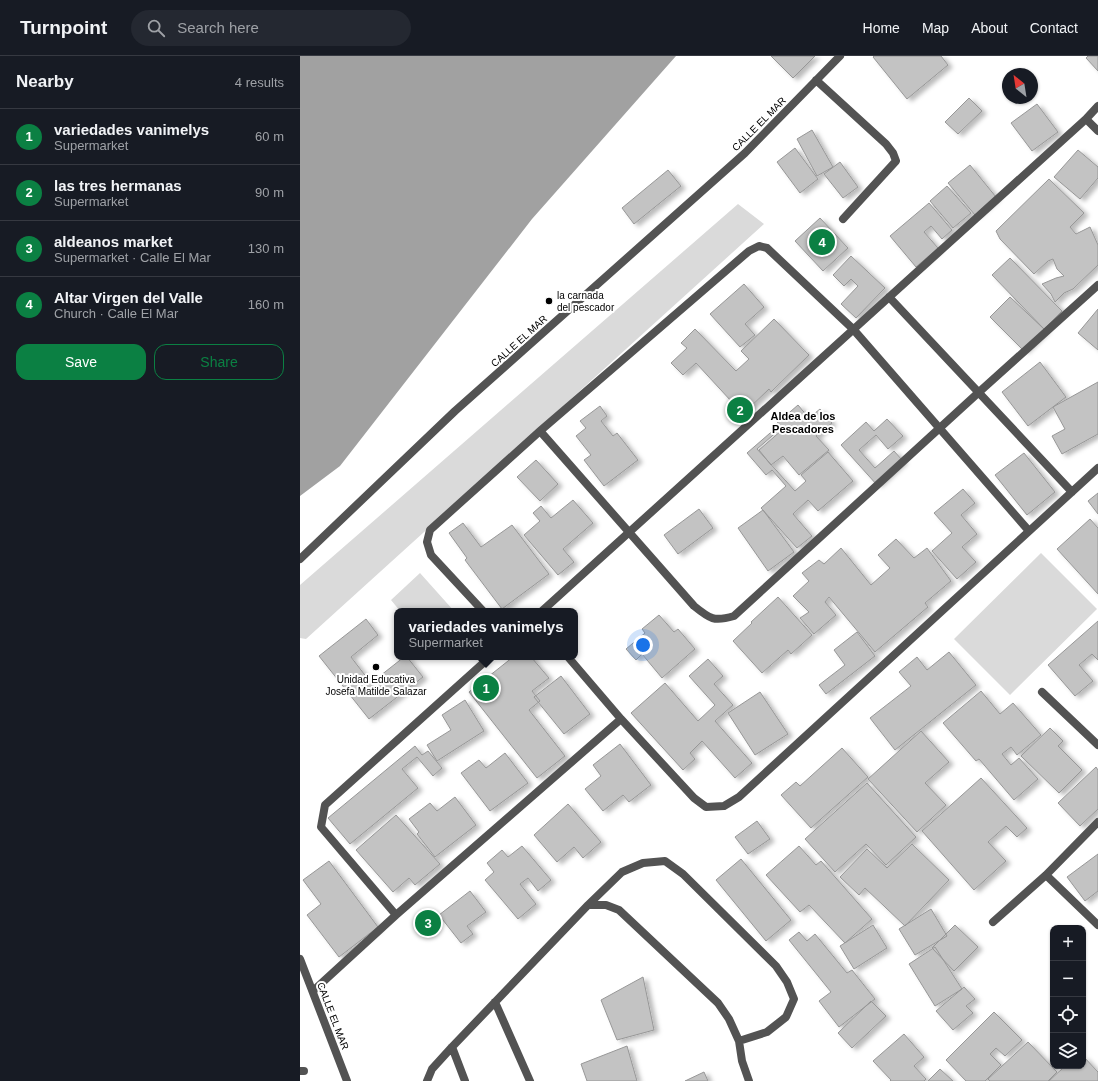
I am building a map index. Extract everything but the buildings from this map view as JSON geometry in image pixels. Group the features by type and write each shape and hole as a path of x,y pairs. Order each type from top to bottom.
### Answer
{"street":[{"name":"CALLE EL MAR","path":"300,559 454,411 745,153 840,56"},
{"path":"816,80 886,144 894,153 896,160 843,219"},
{"path":"545,608 1086,119 1098,106"},
{"path":"1086,119 1098,131"},
{"path":"480,608 431,555 427,542 430,530 540,431 749,250 759,246 767,248 853,329 1029,531"},
{"path":"540,431 694,606 708,617 722,620 734,616 1098,285"},
{"path":"888,297 1072,492"},
{"path":"571,660 621,719 694,798 706,807 724,806 739,797 1098,468"},
{"path":"396,916 321,827 325,805 487,660"},
{"path":"1042,692 1098,745"},
{"path":"313,991 396,916 621,719"},
{"path":"993,922 1046,875 1098,822"},
{"path":"427,1081 432,1069 452,1047 588,905 622,872 643,863 665,861 683,874 776,966 787,982 794,999 786,1017 767,1032 739,1042"},
{"path":"1046,875 1098,925"},
{"path":"588,905 606,905 619,910 718,1003 729,1019 739,1042 742,1061 749,1081"},
{"name":"CALLE EL MAR","path":"300,959 347,1081"},
{"path":"495,1002 530,1081"},
{"path":"452,1047 465,1081"}],"shaded area":[{"path":"300,56 676,56 532,219 340,466 300,496"},
{"path":"738,204 764,224 306,639 300,638 300,585"},
{"path":"1041,553 1097,609 1010,695 954,639"},
{"path":"420,573 451,608 398,608 391,600"}],"place":[{"name":"Altar Virgen del Valle","path":"822,242"},
{"name":"la carnada del pescador","path":"549,301"},
{"name":"las tres hermanas","path":"740,410"},
{"name":"Unidad Educativa Josefa Matilde Salazar","path":"376,667"},
{"name":"variedades vanimelys","path":"486,688"},
{"name":"aldeanos market","path":"428,923"}],"district":[{"name":"Aldea de los Pescadores","path":"803,422"}]}
